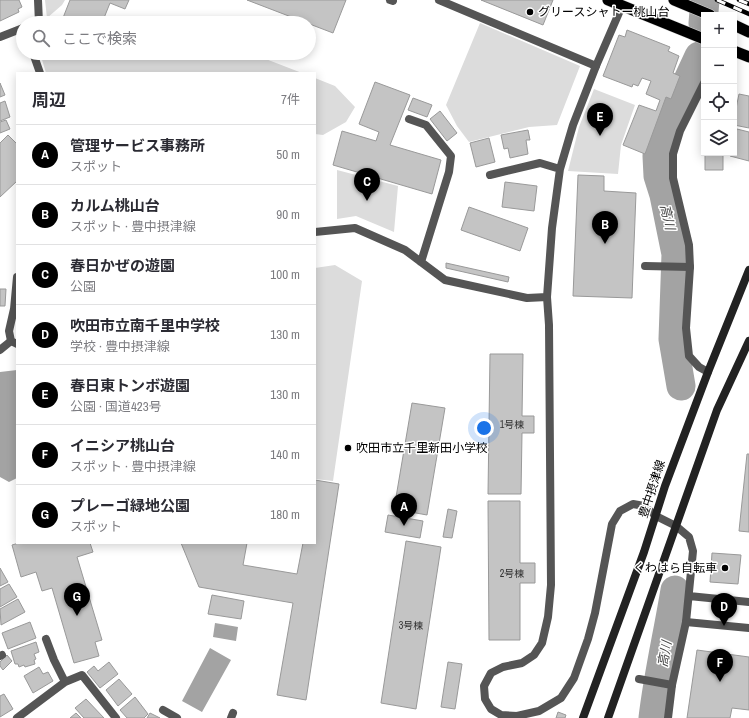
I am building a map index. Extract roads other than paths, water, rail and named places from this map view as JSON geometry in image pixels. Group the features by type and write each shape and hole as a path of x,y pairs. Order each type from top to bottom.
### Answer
{"highway":[{"path":"608,0 701,38"},
{"path":"674,0 703,12"},
{"path":"737,26 749,32"},
{"path":"737,52 749,57"}],"main road":[{"name":"豊中摂津線","path":"583,718 618,625 665,486 708,372 749,270"},
{"path":"608,718 717,410 749,340"}],"street":[{"path":"38,0 39,16"},
{"path":"390,0 393,0"},
{"path":"439,0 596,66"},
{"path":"622,6 573,125 560,169 552,228 547,297 549,325 551,577 548,617 542,643 534,655 522,663 503,667 491,672 484,686 485,699 491,709 501,714 517,716 539,711 561,698 574,678 588,639 595,613 612,524 620,512 633,504 644,506 656,516 676,526 689,537 693,551 686,622 669,685 668,718"},
{"path":"0,37 16,31"},
{"path":"35,60 40,72"},
{"path":"704,84 680,131 673,154 673,178 688,245 686,267 686,328 689,356 699,367 708,372"},
{"path":"409,119 426,125 450,156 449,172 421,262"},
{"path":"490,175 540,163 560,169"},
{"path":"316,232 355,228 405,250 445,280 527,298 547,297"},
{"path":"645,266 686,267"},
{"path":"0,350 14,342 9,331 14,308 16,287"},
{"path":"689,596 749,602"},
{"path":"686,622 749,628"},
{"path":"46,639 65,682"},
{"path":"17,718 65,682 82,675 116,718"},
{"path":"639,679 669,685"},
{"path":"163,710 177,718"}],"waterway":[{"name":"高川","path":"704,12 705,0"},
{"name":"高川","path":"681,386 673,339 676,254 664,195 658,176 657,156 666,127 699,56"},
{"name":"高川","path":"653,718 675,590"}],"railway":[{"path":"717,0 749,14"},
{"path":"739,0 749,4"}],"place":[{"name":"グリースシャトー桃山台","path":"530,12"},
{"name":"春日東トンボ遊園","path":"600,136"},
{"name":"春日かぜの遊園","path":"367,201"},
{"name":"カルム桃山台","path":"605,244"},
{"name":"吹田市立千里新田小学校","path":"348,448"},
{"name":"管理サービス事務所","path":"404,526"},
{"name":"くわはら自転車","path":"725,568"},
{"name":"プレーゴ緑地公園","path":"77,616"},
{"name":"吹田市立南千里中学校","path":"724,626"},
{"name":"イニシア桃山台","path":"720,682"}]}
